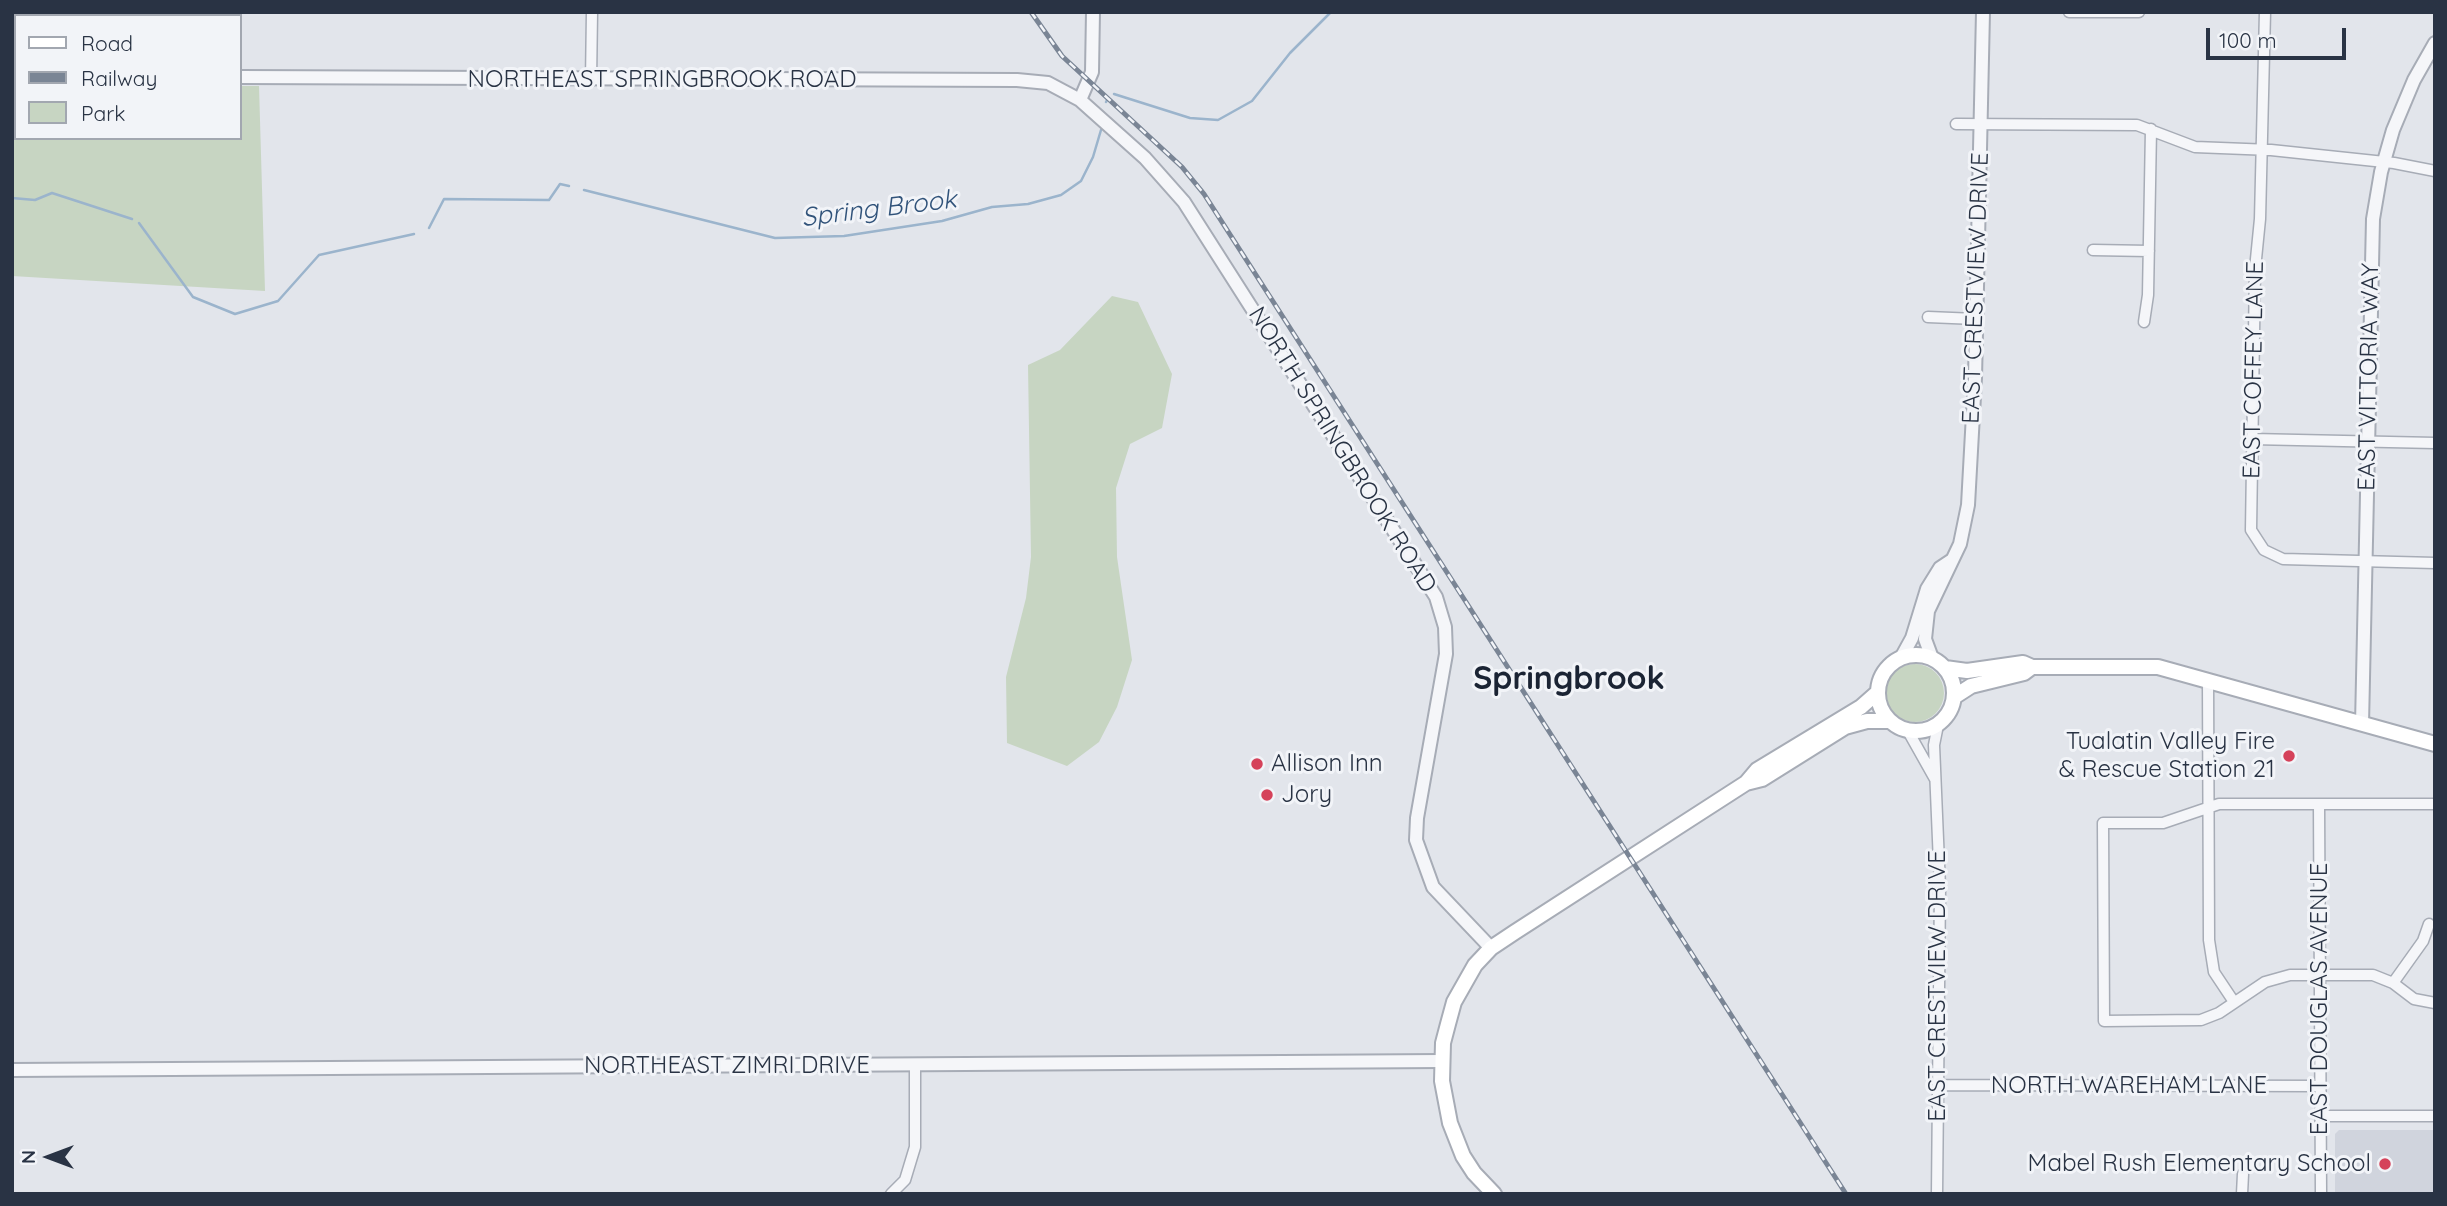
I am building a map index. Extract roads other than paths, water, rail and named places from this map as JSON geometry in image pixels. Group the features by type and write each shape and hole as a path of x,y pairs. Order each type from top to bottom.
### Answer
{"main road":[{"path":"1746,783 1762,779 1846,727 1862,721 1889,721 1908,731 1924,731 1938,725 1949,713 1954,697 1951,677 1945,668 1932,658 1911,655 1901,658 1884,673 1878,692 1879,704 1889,721"},
{"path":"1945,668 1967,671 2023,663 2032,667 2158,667 2435,744"},
{"path":"1954,697 1971,686 2024,673 2032,667"},
{"path":"1494,1194 1474,1173 1463,1156 1445,1104 1443,1043 1454,1002 1470,973 1491,948 1746,783 1757,770 1861,707 1878,692"}],"street":[{"path":"591,81 592,12"},
{"path":"1080,100 1092,72 1094,12"},
{"name":"EAST CRESTVIEW DRIVE","path":"1932,658 1925,639 1927,616 1960,544 1967,516 1976,319 1983,12"},
{"path":"2069,12 2139,12"},
{"name":"EAST COFFEY LANE","path":"2265,12 2263,149 2255,269 2250,520 2259,544 2283,559 2435,563"},
{"name":"EAST VITTORIA WAY","path":"2362,724 2372,231 2383,162 2403,104 2435,43"},
{"name":"NORTHEAST SPRINGBROOK ROAD","path":"242,77 591,81 1017,80 1048,83 1080,100"},
{"name":"NORTH SPRINGBROOK ROAD","path":"1080,100 1145,158 1184,202 1436,597 1444,627 1446,654 1417,818 1416,840 1419,855 1433,887 1491,948"},
{"path":"1956,124 2137,125 2195,147 2263,149 2383,162 2435,171"},
{"path":"2144,322 2149,251 2151,129"},
{"path":"2093,250 2149,251"},
{"path":"1928,317 1976,319"},
{"path":"2252,439 2435,443"},
{"name":"EAST CRESTVIEW DRIVE","path":"1901,658 1912,638 1927,589 1940,568 1952,560"},
{"path":"2208,680 2211,958 2214,972 2234,1002"},
{"name":"EAST CRESTVIEW DRIVE","path":"1937,1194 1940,838 1935,739 1938,725"},
{"name":"EAST CRESTVIEW DRIVE","path":"1908,731 1935,779"},
{"name":"EAST DOUGLAS AVENUE","path":"2319,804 2321,1194"},
{"path":"2435,804 2208,806 2163,823 2104,823 2104,1021 2201,1020 2277,976 2373,975 2393,983 2414,999 2435,1003"},
{"path":"2393,983 2423,941 2429,924"},
{"name":"NORTHEAST ZIMRI DRIVE","path":"12,1070 1442,1061"},
{"path":"891,1194 905,1180 915,1147 915,1065"},
{"name":"NORTH WAREHAM LANE","path":"1938,1085 2321,1086"},
{"path":"2321,1116 2435,1116"},
{"path":"2242,1194 2243,1174"}],"waterway":[{"name":"Spring Brook","path":"1114,94 1190,118 1218,120 1252,101 1290,53 1331,12"},
{"name":"Spring Brook","path":"584,190 775,238 844,236 942,221 992,207 1028,204 1061,195 1081,181 1093,157 1101,130"},
{"name":"Spring Brook","path":"429,228 444,199 549,200 560,184 569,186"},
{"name":"Spring Brook","path":"12,198 35,200 52,193 132,219"},
{"name":"Spring Brook","path":"139,223 193,297 235,314 278,301 319,255 414,234"}],"railway":[{"path":"1031,12 1062,56 1182,167 1204,194 1846,1194"}],"place":[{"name":"Tualatin Valley Fire & Rescue Station 21","path":"2289,756"},
{"name":"Allison Inn","path":"1257,764"},
{"name":"Jory","path":"1267,795"},
{"name":"Mabel Rush Elementary School","path":"2385,1164"}],"district":[{"name":"Springbrook","path":"1569,679"}]}
